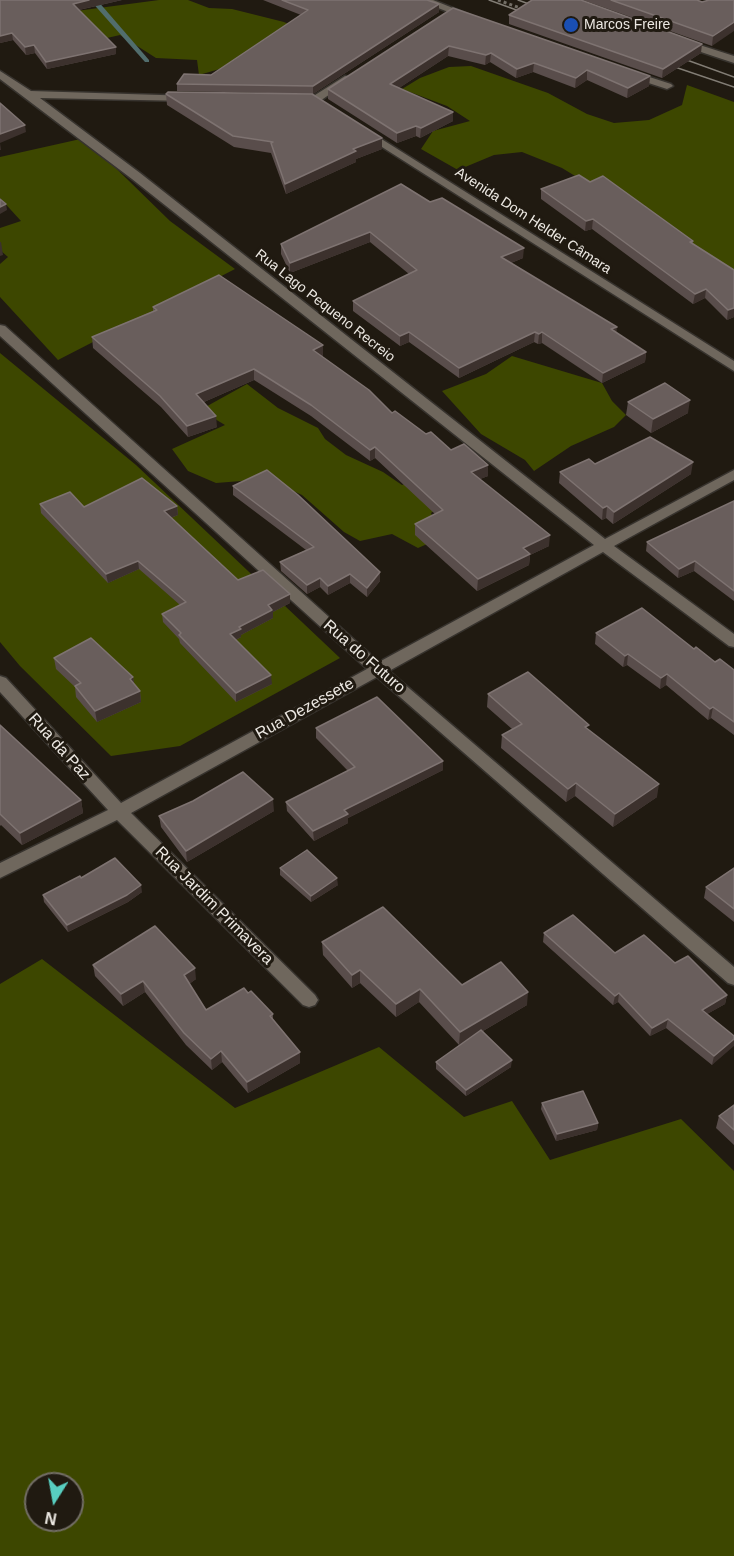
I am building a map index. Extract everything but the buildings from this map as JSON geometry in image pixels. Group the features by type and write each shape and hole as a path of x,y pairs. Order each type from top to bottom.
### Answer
{"street":[{"path":"423,0 484,22"},
{"path":"671,38 734,60"},
{"path":"624,71 667,86"},
{"name":"Rua Lago Pequeno Recreio","path":"0,74 145,183 602,544 734,642"},
{"path":"316,101 353,74"},
{"path":"28,94 197,98"},
{"name":"Avenida Dom Helder Câmara","path":"356,125 734,367"},
{"name":"Rua do Futuro","path":"0,329 377,669 734,978"},
{"name":"Rua Dezessete","path":"0,871 118,812 602,544 734,474"},
{"name":"Rua da Paz","path":"0,682 118,812"},
{"name":"Rua Jardim Primavera","path":"118,812 309,1000"}],"path":[{"path":"498,0 529,11"}],"green space":[{"path":"159,0 188,0 209,8 232,9 284,22 308,33 240,63 199,75 197,60 156,58 120,35 68,47 61,13"},
{"path":"471,66 548,93 587,114 614,123 649,120 682,105 687,85 734,102 734,273 562,168 522,152 494,155 458,170 421,149 433,131 470,121 447,106 402,89 420,78 449,67"},
{"path":"85,138 170,221 235,269 58,360 0,297 0,264 8,257 0,250 0,228 21,221 0,198 0,157"},
{"path":"0,353 136,465 340,658 180,746 111,756 20,666 0,642"},
{"path":"512,356 602,383 612,401 626,415 614,427 571,446 534,471 525,460 481,434 442,391 486,374"},
{"path":"247,384 278,408 318,428 325,439 346,455 383,472 402,485 434,471 470,487 431,513 441,538 418,548 392,534 360,541 344,532 302,495 267,479 216,483 188,471 172,449 225,425 200,410"},
{"path":"42,959 235,1108 379,1047 464,1117 512,1101 550,1160 681,1119 734,1171 734,1556 0,1556 0,984"}],"waterway":[{"path":"93,0 147,61"}],"tram line":[{"path":"489,0 533,16"},
{"path":"518,0 543,9"},
{"path":"673,55 734,77"},
{"path":"663,63 734,87"}],"place":[{"name":"Marcos Freire","path":"571,25"}]}
